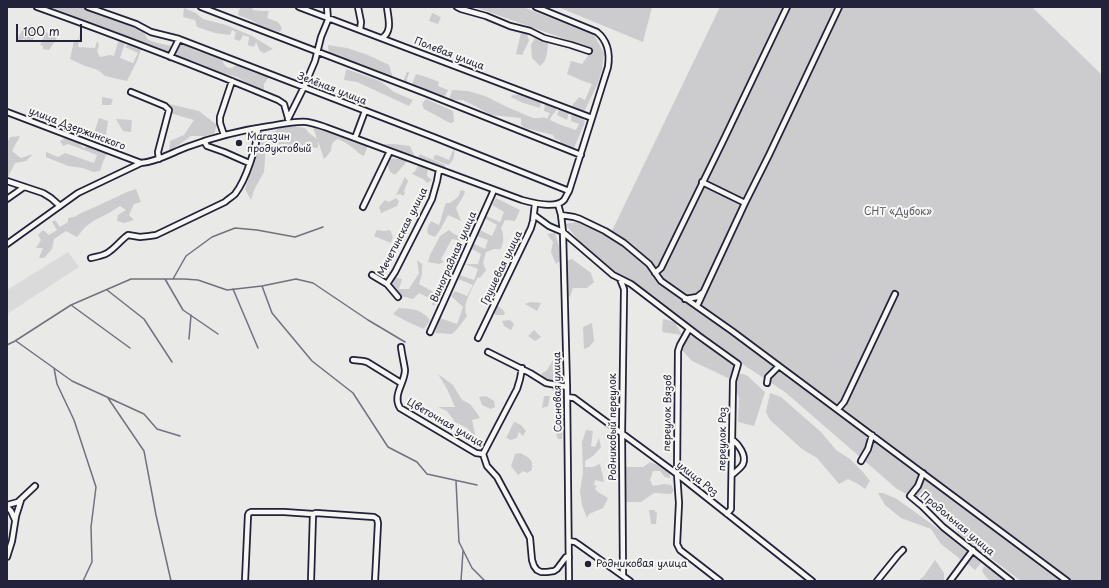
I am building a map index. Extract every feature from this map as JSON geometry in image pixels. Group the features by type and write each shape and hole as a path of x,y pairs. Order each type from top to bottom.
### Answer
{"street":[{"path":"37,7 232,80 282,102 284,104 288,120"},
{"name":"Зелёная улица","path":"88,7 136,24 151,32 179,39 569,191"},
{"path":"201,7 581,155"},
{"name":"Полевая улица","path":"299,7 592,118"},
{"path":"288,120 304,88 317,52 328,18 327,7"},
{"path":"358,7 361,22 360,30"},
{"path":"382,38 387,34 390,28 387,7"},
{"path":"457,7 486,16 510,26 530,31 544,38 571,45 589,52"},
{"path":"7,244 84,190 141,163 159,159 204,141 224,135 288,120 316,124 522,200 535,204 558,204 564,200 569,191 608,67 609,55 605,41 597,32 536,7"},
{"path":"655,273 661,268 786,7"},
{"path":"697,306 839,7"},
{"path":"170,57 179,39"},
{"path":"224,135 220,123 220,117 232,80"},
{"path":"131,92 165,106 169,110 158,152 159,159"},
{"path":"355,138 365,111"},
{"name":"улица Дзержинского","path":"7,112 141,163"},
{"path":"91,258 104,255 128,235 140,237 156,235 231,198 242,182 257,141 258,128"},
{"path":"204,141 206,145 210,147 249,163"},
{"path":"363,207 390,151"},
{"name":"Мечетинская улица","path":"372,275 387,284 395,272 432,199 437,181 438,170"},
{"path":"7,181 43,193 60,206"},
{"path":"702,182 745,203"},
{"path":"7,199 24,187"},
{"name":"Виноградная улица","path":"430,332 494,190"},
{"name":"Грушевая улица","path":"478,338 531,228 535,204"},
{"name":"Сосновая улица","path":"558,204 563,232 567,387 569,581"},
{"path":"534,215 549,226 563,232 613,275 631,284 689,328"},
{"path":"561,215 580,219 614,237 639,256 662,281 685,299 697,306 838,409 1067,581"},
{"name":"Родниковый переулок","path":"620,279 624,289 622,434 623,575"},
{"path":"387,284 398,297"},
{"path":"685,299 697,297 704,291"},
{"path":"838,409 844,402 895,294"},
{"name":"переулок Роз","path":"689,328 738,364 733,381 731,505 727,514"},
{"name":"переулок Вязов","path":"689,328 680,344 678,351 676,474 679,504 676,539 678,547 720,581"},
{"name":"Цветочная улица","path":"400,347 405,372 397,397 400,408 476,453 483,454"},
{"path":"488,352 522,368 546,383 567,387"},
{"path":"353,360 367,362 401,383"},
{"path":"766,383 768,377 779,366"},
{"path":"522,368 517,389 483,454 487,466 496,477 529,535 531,541 532,560 537,570 542,572 554,571 566,557 569,557"},
{"name":"улица Роз","path":"567,397 574,398 676,474 812,581"},
{"path":"861,461 868,449 872,435"},
{"path":"732,439 744,457 743,465 732,475"},
{"name":"Продольная улица","path":"923,473 918,486 910,496 943,527 1011,581"},
{"path":"7,506 15,504 21,500 35,486"},
{"path":"7,557 21,500"},
{"path":"7,506 12,511 15,520"},
{"path":"245,581 249,513 251,512 316,513 374,517 378,519 375,581"},
{"path":"311,581 312,514"},
{"path":"569,541 575,542 630,581"},
{"path":"877,581 902,550"},
{"path":"950,581 973,550"}],"shaded area":[{"path":"68,252 79,267 7,314 7,290"}],"green space":[{"path":"42,7 82,7 114,18 138,29 144,33 149,40 171,46 170,50 174,45 181,43 199,52 205,52 222,60 228,68 232,68 237,65 269,77 264,84 264,89 256,88 237,77 222,73 191,60 184,60 170,51 167,54 164,50 151,47 140,41 125,38 123,35 118,35 116,31 103,30 70,18 60,11 56,12"},
{"path":"241,7 254,7 252,10 269,11 267,18 278,22 282,28 280,32 261,26 238,15"},
{"path":"475,7 523,7 594,35 604,53 602,70 598,83 584,112 572,106 579,97 585,100 592,84 567,74 571,61 582,64 593,49"},
{"path":"558,7 652,7 643,42"},
{"name":"СНТ «Дубок»","path":"720,7 1032,7 1102,75 1102,581 1021,581 960,535 945,514 897,489 785,392 724,352 667,308 601,267 565,224 577,222 609,237"},
{"path":"184,8 196,13 203,19 226,25 252,36 273,49 264,53 260,51 256,42 254,47 248,45 249,37 243,35 240,41 234,39 236,32 232,30 230,35 215,33 197,27 195,20 183,17"},
{"path":"432,13 441,17 438,24 429,21"},
{"path":"32,25 37,30 32,42 23,39 19,42 17,39 24,27"},
{"path":"526,30 529,41 522,55 516,54 521,33"},
{"path":"46,32 57,38 49,50 43,49 43,46 40,45"},
{"path":"80,33 78,47 95,48 97,41 99,45 97,51 100,57 110,55 114,56 118,42 122,40 125,43 120,58 133,63 138,53 125,47 128,44 141,49 127,81 105,76 98,70 70,59 74,41 77,42"},
{"path":"535,38 548,43 546,58 540,66 532,58 531,45"},
{"path":"328,45 347,48 368,55 389,65 393,78 403,82 407,72 409,72 406,83 412,84 416,74 439,82 438,86 448,90 444,98 329,56"},
{"path":"346,69 380,81 394,92 413,100 409,106 357,82 344,80"},
{"path":"452,90 468,91 485,96 533,118 544,117 547,119 550,113 544,111 545,104 557,108 550,120 576,130 579,124 571,121 571,115 580,115 585,122 574,148 564,146 559,140 555,139 553,135 525,128 521,125 521,118 491,115 463,100 449,100"},
{"path":"523,94 531,99 541,102 540,108 523,103 511,97 512,95"},
{"path":"102,97 113,99 111,105 102,105"},
{"path":"426,99 453,111 454,122 450,123 424,109 422,104"},
{"path":"169,104 199,111 217,125 214,134 205,136 191,136 169,152 170,141 184,135 194,120 170,113"},
{"path":"559,109 569,112 567,120 557,115"},
{"path":"99,118 108,121 106,135 94,133"},
{"path":"116,119 132,120 131,132 123,131"},
{"path":"285,125 305,128 317,139 313,127 325,129 368,145 364,156 338,139 333,142 331,150 324,159 318,141 318,148 284,144 266,146 264,172 254,190 251,200 245,189 261,139"},
{"path":"20,136 12,151 21,158 33,154 26,161 15,163 7,177 7,143 10,137"},
{"path":"65,138 75,140 84,148 88,145 107,153 100,171 93,172 83,168 68,166 46,157 46,152 58,157 65,153 94,163 97,155 68,144 63,146 60,141"},
{"path":"383,144 410,146 415,157"},
{"path":"454,148 454,158 448,165 433,159 435,155 437,155 449,160"},
{"path":"420,154 445,165 445,167 442,169 417,160"},
{"path":"389,158 407,160 395,175 390,172 388,166 385,165"},
{"path":"418,165 428,168 427,176 432,180 427,183 423,179 412,174"},
{"path":"405,177 408,181 404,191 405,193 403,196 400,194 396,195"},
{"path":"136,189 141,202 134,204 129,215 134,220 124,223 117,221 118,215 126,210 120,206 85,227 77,237 66,231 54,239 52,249 44,258 39,258 43,248 36,248 41,240 38,235 43,230 49,235 57,230 52,222 55,220 60,227 68,222 68,218 74,217"},
{"path":"461,190 465,191 464,195 456,208 461,221 448,215 435,237 428,234 427,229 431,221 439,225 446,203 450,203 458,197"},
{"path":"396,198 399,201 397,206 381,213 379,207 385,200 389,202"},
{"path":"496,198 520,210 515,221 505,220 501,228 503,233 503,243 501,249 494,249 486,252 483,263 486,270 480,278 478,277 468,296 465,306 467,316 452,334 435,333 440,318 457,324 463,307 451,296 455,291 467,296 473,285 458,279 460,275 474,280 478,269 465,264 478,264 481,254 470,248 474,244 485,249 488,240 477,236 480,230 492,236 497,225 486,219 486,216 500,222 504,212 492,205"},
{"path":"377,230 390,230 393,237 391,243 374,236"},
{"path":"449,230 463,238 461,241 452,239 441,259 444,262 439,264 428,262 440,236"},
{"path":"555,233 561,260 556,264 551,252 553,242 547,234"},
{"path":"572,259 591,273 594,282 587,288 573,288 570,297 565,294 564,262"},
{"path":"417,260 422,264 422,274 419,284 439,295 435,305 432,305 433,300 419,293 413,299 396,295 390,287 393,277 402,279 399,289 409,289 419,273"},
{"path":"530,302 541,303 537,311 525,304"},
{"path":"495,303 505,312 504,315 491,313"},
{"path":"399,308 416,310 427,316 430,320 424,329 393,314"},
{"path":"663,319 675,322 682,335 662,332"},
{"path":"510,320 514,324 511,330 504,326 502,321"},
{"path":"592,323 594,341 589,347 584,349 583,327"},
{"path":"534,330 541,337 535,341 528,336"},
{"path":"689,335 735,366 730,379 692,361 681,349"},
{"path":"553,360 559,362 559,378 563,392 562,439 558,439 555,431 557,398 548,381 541,374 547,370"},
{"path":"438,374 453,385 462,400 470,404 480,418 472,420 476,438 467,428 455,422 447,411 438,407 455,407"},
{"path":"738,374 748,376 765,392 754,426 738,422 739,398 735,388"},
{"path":"770,393 781,397 821,432 836,450 850,459 863,472 870,481 865,489 848,479 839,484 817,458 802,449 770,420 766,412"},
{"path":"486,396 494,401 495,407 491,409 482,405 479,397"},
{"path":"544,396 550,396 548,406 542,408"},
{"path":"514,422 521,425 526,431 523,436 519,432 517,438 511,440 506,438"},
{"path":"586,430 593,431 591,446 595,447 599,438 601,447 593,456 585,461 585,467 593,467 600,464 604,482 595,480 594,485 597,486 595,489 598,492 608,498 603,508 589,514 587,518 582,505 580,491 583,473 582,442"},
{"path":"520,453 530,459 532,463 532,470 527,473 523,471 518,475 511,466 515,454"},
{"path":"650,462 660,466 670,473 670,478 665,477 660,471 653,471 650,480 653,486 664,484 671,485 674,490 671,494 654,493 641,502 624,502 625,467 643,467"},
{"path":"878,493 883,493 897,499 967,551 960,560 941,544 931,529 901,518 885,505"},
{"path":"649,510 654,510 657,513 656,524 651,524"},
{"path":"973,555 981,563 975,570 968,564"},
{"path":"935,560 944,573 944,581 918,581 924,576"},
{"path":"984,566 997,573 1004,581 990,581 982,571"}],"waterway":[{"path":"173,279 186,256 212,237 235,228 257,230 295,237 323,227"},
{"path":"7,345 71,305 131,279 198,280 227,290 262,286 296,279 313,283 368,320 405,342"},
{"path":"165,279 183,310 218,334"},
{"path":"262,286 272,313 312,361 353,393 388,447 417,462 427,474 477,485"},
{"path":"233,289 258,348"},
{"path":"107,290 144,319 172,362"},
{"path":"71,305 130,348"},
{"path":"189,339 191,315"},
{"path":"16,341 72,381 144,414 157,429 180,436"},
{"path":"54,368 57,384 74,420 96,487 91,527 92,562 83,581"},
{"path":"108,398 144,451 156,515 171,581"},
{"path":"456,481 459,542 472,568 485,581"},
{"path":"461,581 463,551"}],"place":[{"name":"Магазин продуктовый","path":"239,143"},
{"name":"Родниковая улица","path":"588,564"}]}
